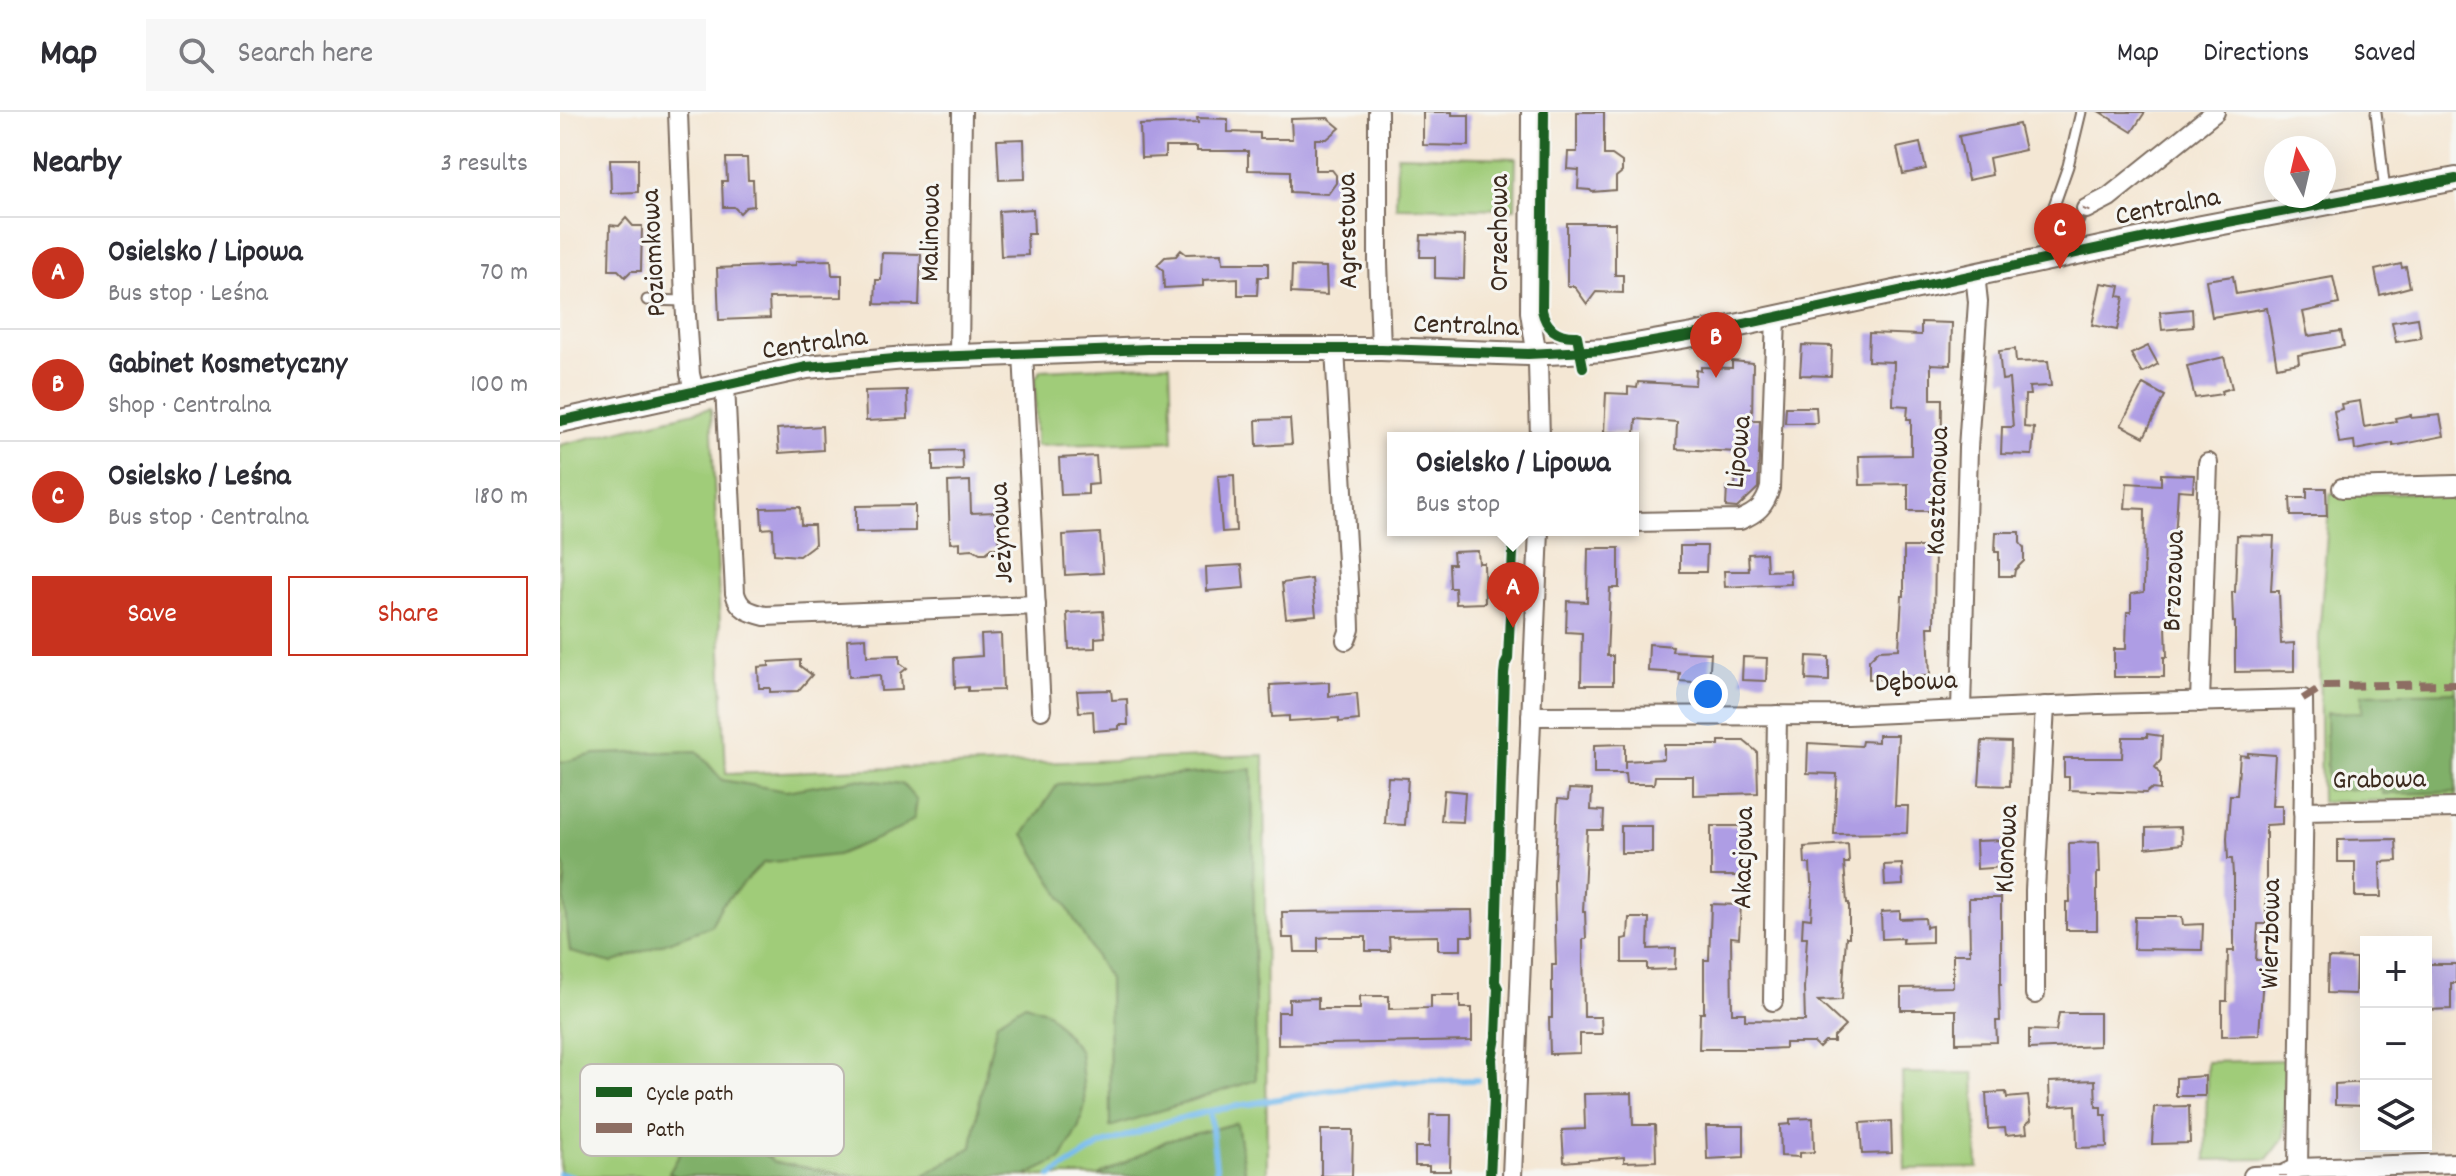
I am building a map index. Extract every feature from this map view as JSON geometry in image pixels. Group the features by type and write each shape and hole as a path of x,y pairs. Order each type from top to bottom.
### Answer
{"street":[{"name":"Poziomkowa","path":"678,112 685,301 694,391"},
{"name":"Malinowa","path":"959,355 962,112"},
{"name":"Agrestowa","path":"1378,112 1381,349"},
{"name":"Orzechowa","path":"1531,112 1530,298 1540,432"},
{"path":"2086,209 2109,197 2215,112"},
{"name":"Centralna","path":"560,421 807,367 959,355 1149,349 1381,349 1536,354 1607,350 1672,339 2056,257 2456,179"},
{"name":"Kasztanowa","path":"1961,710 1968,448 1978,302 1975,274"},
{"name":"Lipowa","path":"1639,522 1740,520 1761,508 1770,488 1776,317"},
{"path":"1335,349 1349,597 1350,629 1346,640"},
{"name":"Jeżynowa","path":"1023,353 1041,710"},
{"path":"725,385 735,593 745,610 765,616 1036,605"},
{"name":"Brzozowa","path":"2200,702 2208,463"},
{"path":"2342,488 2456,485"},
{"path":"1512,1176 1539,536"},
{"name":"Dębowa","path":"1531,716 1777,715 2303,699"},
{"name":"Wierzbowa","path":"2288,1173 2303,811 2303,699"},
{"name":"Klonowa","path":"2035,994 2035,890 2045,706"},
{"name":"Akacjowa","path":"1773,1001 1777,715"},
{"name":"Grabowa","path":"2303,811 2456,808"},
{"path":"2253,1176 2456,1163"}],"lane":[{"path":"2056,257 2050,217 2068,166 2081,112"},
{"path":"2376,112 2385,192"},
{"path":"647,300 685,301"}],"green space":[{"path":"1397,155 1516,158 1515,209 1396,207"},
{"path":"1170,364 1173,441 1036,446 1035,379 1041,370"},
{"path":"711,408 726,774 1264,755 1267,1176 570,1176 560,1171 560,445"},
{"path":"2456,492 2456,799 2321,802 2319,638 2330,494"},
{"path":"2456,692 2456,792 2383,794 2383,788 2327,790 2326,713 2362,712 2362,694"},
{"path":"697,751 722,780 786,791 856,779 903,784 917,800 914,818 900,829 837,855 763,863 721,906 711,926 612,963 570,952 564,904 565,868 560,857 560,763 595,754"},
{"path":"1252,769 1256,1080 1110,1127 1109,979 1024,834 1058,784"},
{"path":"1025,1004 1048,1012 1080,1051 1085,1105 1079,1126 1061,1159 1026,1176 922,1176 972,1147 997,1022"},
{"path":"2285,1060 2284,1137 2267,1159 2206,1160 2207,1062"},
{"path":"1902,1073 1974,1073 1978,1168 1905,1169"},
{"path":"1237,1123 1245,1176 1098,1176 1166,1141"},
{"path":"679,1156 767,1156 774,1162 855,1176 676,1176 669,1173"}],"building":[{"path":"1423,112 1469,115 1469,146 1423,145"},
{"path":"1577,112 1604,112 1604,155 1612,155 1622,162 1622,172 1616,177 1616,190 1592,192 1578,189 1579,170 1567,169 1568,152 1577,152"},
{"path":"2100,112 2145,112 2132,132"},
{"path":"1197,118 1228,119 1228,132 1260,133 1260,139 1292,139 1291,119 1328,118 1340,128 1327,139 1315,139 1315,170 1332,170 1336,183 1328,194 1290,192 1290,171 1248,170 1248,151 1197,151 1197,147 1165,147 1165,157 1141,158 1140,125 1198,123"},
{"path":"2019,124 2025,150 1989,158 1992,175 1968,180 1959,136"},
{"path":"1024,139 1025,179 999,180 997,140"},
{"path":"1920,143 1926,169 1903,174 1897,148"},
{"path":"726,158 747,158 748,180 753,180 754,206 746,207 740,213 734,207 723,207 722,181 727,181"},
{"path":"610,159 638,159 638,192 611,193"},
{"path":"1033,209 1034,234 1027,234 1028,255 1001,256 999,211"},
{"path":"626,218 633,226 642,226 641,271 631,271 625,277 618,270 609,270 610,225 619,226"},
{"path":"1567,223 1615,223 1615,275 1623,275 1623,293 1596,292 1587,304 1574,286 1567,286"},
{"path":"1421,235 1465,236 1464,279 1435,278 1435,257 1420,257"},
{"path":"1181,250 1186,254 1222,253 1223,263 1268,263 1268,277 1258,277 1257,295 1238,295 1238,278 1203,280 1203,286 1164,288 1163,270 1157,265 1165,257 1176,256"},
{"path":"882,253 921,254 919,305 875,304 876,280 881,280"},
{"path":"831,260 832,275 842,275 842,297 769,298 770,318 719,320 717,268 796,265 796,261"},
{"path":"2401,264 2402,268 2406,267 2410,287 2380,295 2375,270"},
{"path":"1292,266 1326,267 1327,295 1291,293"},
{"path":"2233,276 2236,294 2333,277 2339,304 2303,312 2308,336 2341,331 2344,346 2298,355 2299,363 2277,367 2267,308 2212,317 2206,280"},
{"path":"2101,283 2120,286 2118,296 2124,297 2117,330 2092,325"},
{"path":"2192,309 2193,327 2162,330 2160,312"},
{"path":"2418,318 2421,338 2396,342 2392,322"},
{"path":"1921,322 1952,323 1951,365 1931,364 1931,399 1942,399 1941,511 1908,511 1908,484 1860,485 1859,456 1911,455 1908,406 1893,405 1894,362 1868,361 1869,333 1921,335"},
{"path":"1802,345 1832,346 1831,376 1800,375"},
{"path":"2148,346 2158,364 2142,373 2131,354"},
{"path":"2015,349 2016,362 2048,361 2051,386 2029,387 2030,395 2025,395 2024,427 2034,428 2032,455 2001,454 2002,427 2013,427 2009,379 2002,380 1999,351"},
{"path":"2224,357 2232,388 2221,391 2222,394 2195,398 2187,366"},
{"path":"1732,361 1753,363 1752,420 1760,420 1758,488 1737,508 1726,507 1727,487 1735,487 1738,452 1676,449 1677,422 1636,419 1635,432 1604,432 1606,393 1628,394 1628,387 1637,388 1638,382 1695,385 1696,370 1701,371 1701,367 1732,368"},
{"path":"2143,384 2165,396 2144,437 2121,425"},
{"path":"907,390 908,419 866,421 865,391"},
{"path":"2360,401 2364,427 2411,415 2411,418 2440,415 2444,436 2355,450 2354,441 2339,443 2334,411 2342,409 2341,404"},
{"path":"1786,407 1816,407 1817,423 1785,423"},
{"path":"1290,419 1292,444 1257,446 1256,420"},
{"path":"822,426 823,450 779,453 777,429"},
{"path":"962,450 963,470 933,471 933,451"},
{"path":"1096,456 1098,484 1088,485 1088,494 1061,495 1059,458"},
{"path":"2161,474 2194,475 2193,491 2178,490 2176,567 2172,567 2173,625 2166,625 2164,677 2114,677 2114,649 2126,649 2131,594 2144,592 2145,509 2125,508 2127,483 2161,485"},
{"path":"1234,475 1236,531 1222,532 1218,476"},
{"path":"970,481 971,513 996,512 999,548 992,548 986,553 973,549 960,550 960,542 950,543 948,482"},
{"path":"2307,488 2326,488 2327,516 2291,516 2290,498 2307,498"},
{"path":"915,505 915,531 856,532 856,506"},
{"path":"800,507 801,525 814,525 815,544 799,556 774,554 773,528 762,529 761,508"},
{"path":"1996,532 2020,532 2024,561 2015,570 2014,576 1999,576"},
{"path":"1100,533 1103,573 1065,575 1063,535"},
{"path":"2237,535 2274,536 2271,591 2279,591 2281,644 2294,643 2294,671 2235,672 2232,592 2235,592"},
{"path":"1680,546 1707,546 1706,572 1680,572"},
{"path":"1904,547 1935,547 1934,627 1928,627 1930,676 1869,679 1869,660 1879,650 1899,649"},
{"path":"1588,548 1619,548 1619,588 1610,588 1607,656 1613,656 1613,685 1581,685 1582,633 1566,632 1567,601 1587,602"},
{"path":"1478,551 1479,563 1484,563 1485,603 1456,604 1455,588 1450,588 1449,564 1454,564 1453,552"},
{"path":"1766,553 1767,571 1790,570 1791,584 1725,587 1724,571 1749,571 1748,554"},
{"path":"1242,565 1244,588 1207,591 1206,567"},
{"path":"1312,579 1316,615 1286,618 1282,583"},
{"path":"1103,611 1105,637 1095,638 1095,648 1069,649 1067,613"},
{"path":"1001,634 1003,690 968,691 968,687 955,688 954,658 982,656 981,635"},
{"path":"866,638 867,656 900,655 900,663 907,668 901,673 902,690 881,691 880,675 849,677 847,639"},
{"path":"1649,644 1673,646 1672,651 1711,653 1709,683 1679,681 1680,673 1648,671"},
{"path":"1807,656 1829,657 1829,681 1806,680"},
{"path":"1743,657 1767,658 1766,681 1742,680"},
{"path":"800,660 800,666 812,675 798,691 770,692 770,688 759,688 758,667 769,666 769,662"},
{"path":"1329,682 1329,696 1357,693 1359,720 1289,721 1289,716 1272,717 1270,685"},
{"path":"1111,690 1112,700 1127,699 1128,725 1094,731 1093,711 1079,712 1077,691"},
{"path":"2147,734 2162,736 2161,760 2155,767 2160,775 2160,790 2151,789 2146,793 2069,790 2069,777 2064,777 2064,758 2122,758 2123,737 2147,737"},
{"path":"1878,735 1898,735 1895,806 1908,806 1907,833 1834,834 1837,774 1807,773 1808,743 1861,746 1862,741 1878,742"},
{"path":"1719,741 1744,741 1757,752 1758,793 1693,795 1693,776 1655,776 1654,784 1626,784 1625,774 1594,774 1594,745 1625,744 1625,761 1664,759 1664,745 1719,745"},
{"path":"1982,741 2011,742 2010,786 1979,785"},
{"path":"2248,753 2275,755 2272,806 2282,806 2282,824 2266,825 2266,924 2258,924 2256,960 2264,960 2259,1035 2222,1036 2222,1001 2227,1001 2228,951 2234,951 2234,875 2232,859 2228,859 2227,838 2230,795 2237,795 2240,755 2248,756"},
{"path":"1388,777 1408,778 1405,825 1385,824"},
{"path":"1569,789 1592,790 1591,810 1604,811 1603,830 1587,830 1583,912 1586,939 1583,939 1584,1017 1601,1017 1602,1034 1580,1034 1580,1053 1550,1054 1552,965 1556,965 1554,884 1558,799 1568,800"},
{"path":"1444,790 1465,792 1463,822 1441,821"},
{"path":"1621,826 1652,826 1652,853 1621,853"},
{"path":"1711,826 1744,826 1744,876 1711,876"},
{"path":"2181,827 2182,844 2146,848 2146,828"},
{"path":"2396,839 2397,861 2380,862 2381,897 2355,897 2355,862 2338,862 2338,840"},
{"path":"2005,840 2006,867 1977,869 1976,841"},
{"path":"2099,842 2097,930 2066,930 2066,902 2070,902 2069,843"},
{"path":"1848,844 1849,863 1844,863 1849,937 1846,937 1842,1000 1818,1001 1845,1026 1834,1037 1834,1042 1825,1042 1819,1048 1814,1043 1785,1043 1785,1048 1699,1049 1700,1013 1704,1013 1704,960 1709,960 1711,904 1741,905 1739,938 1731,937 1732,1013 1745,1013 1745,1020 1805,1021 1807,937 1802,937 1803,918 1811,919 1813,883 1810,864 1805,864 1804,847"},
{"path":"1902,864 1903,885 1885,886 1884,865"},
{"path":"1969,898 2001,898 2000,1021 1996,1021 1997,1042 1956,1043 1956,1010 1901,1010 1901,988 1953,987 1953,954 1970,954"},
{"path":"1472,910 1473,936 1461,936 1461,950 1438,950 1438,936 1389,937 1390,951 1366,951 1366,937 1330,937 1318,938 1318,952 1295,952 1294,938 1283,938 1282,912"},
{"path":"1900,911 1900,919 1925,918 1926,927 1932,926 1932,942 1902,943 1903,938 1882,939 1881,912"},
{"path":"2135,917 2182,917 2183,925 2203,924 2202,950 2134,949"},
{"path":"1629,918 1649,918 1648,949 1676,948 1675,969 1647,970 1647,963 1622,963 1622,939 1628,938"},
{"path":"2328,958 2356,959 2355,994 2327,993"},
{"path":"2432,964 2456,964 2456,983 2451,983 2451,1009 2432,1010"},
{"path":"1431,995 1460,995 1460,1008 1472,1008 1472,1041 1278,1045 1278,1012 1289,1012 1289,999 1318,998 1318,1009 1360,1009 1360,996 1389,996 1389,1009 1431,1008"},
{"path":"2059,1013 2099,1013 2099,1046 2029,1049 2029,1030 2056,1031"},
{"path":"2205,1076 2205,1096 2176,1096 2176,1078"},
{"path":"2095,1080 2096,1107 2101,1107 2101,1115 2106,1115 2107,1147 2077,1148 2076,1105 2050,1107 2049,1082"},
{"path":"2360,1082 2360,1106 2335,1105 2335,1084"},
{"path":"2006,1092 2007,1098 2028,1096 2031,1120 2026,1124 2027,1133 2006,1135 2005,1128 1988,1129 1986,1093"},
{"path":"1632,1093 1633,1125 1655,1125 1656,1161 1624,1162 1624,1157 1564,1162 1562,1130 1585,1129 1584,1094"},
{"path":"2189,1106 2190,1143 2152,1144 2154,1107"},
{"path":"1430,1115 1451,1115 1450,1171 1429,1171 1429,1166 1415,1166 1415,1147 1429,1147"},
{"path":"1813,1118 1814,1152 1800,1153 1800,1157 1781,1156 1780,1125 1790,1124 1790,1119"},
{"path":"1891,1121 1892,1153 1862,1154 1860,1123"},
{"path":"1706,1126 1744,1126 1744,1157 1707,1159"},
{"path":"1321,1130 1353,1130 1352,1176 1321,1176"}],"waterway":[{"path":"1051,1176 1100,1145 1166,1122 1210,1111 1323,1091 1397,1082 1477,1080"},
{"path":"1210,1111 1217,1176"},
{"path":"560,1174 572,1176"}],"marked path":[{"path":"2072,253 2069,237 2078,229 2086,209"},
{"path":"2303,699 2323,686 2456,684"}],"cycle path":[{"path":"1544,112 1542,310 1546,322 1554,330 1577,336 1583,367"},
{"path":"560,421 807,367 905,358 1149,349 1381,349 1528,354 1607,350 1693,335 2170,233 2456,179"},
{"path":"1490,1176 1494,1099 1492,1059 1498,988 1495,982 1504,674 1508,659 1514,536"}],"place":[{"name":"Osielsko / Leśna","path":"2060,269"},
{"name":"Gabinet Kosmetyczny","path":"1716,378"},
{"name":"Osielsko / Lipowa","path":"1513,628"}]}
